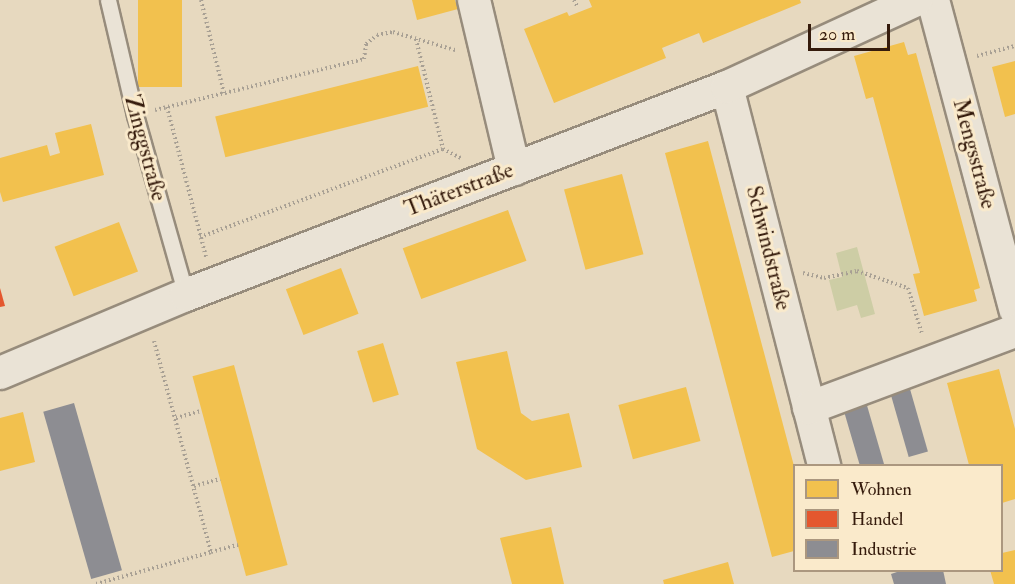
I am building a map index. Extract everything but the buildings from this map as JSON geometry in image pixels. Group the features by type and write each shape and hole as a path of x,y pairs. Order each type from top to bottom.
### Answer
{"street":[{"path":"474,0 488,60 505,172"},
{"name":"Thäterstraße","path":"0,373 199,289 727,87 916,0"},
{"name":"Mengsstraße","path":"933,0 1015,309"},
{"name":"Schwindstraße","path":"727,87 824,464"},
{"path":"809,408 1015,331"}],"lane":[{"name":"Zinggstraße","path":"108,0 135,115 199,289"}],"path":[{"path":"201,0 224,93"},
{"path":"574,0 577,6"},
{"path":"135,115 363,59 366,44 378,35 393,32 488,60"},
{"path":"416,38 443,149"},
{"path":"950,63 1015,46"},
{"path":"167,107 200,237 199,289"},
{"path":"200,237 443,149 505,172"},
{"path":"776,277 804,273 824,278 857,271 908,288 930,363"},
{"path":"146,311 211,552"},
{"path":"176,418 201,411"},
{"path":"194,486 220,479"},
{"path":"96,584 238,545"}],"green space":[{"path":"857,247 875,314 861,318 857,305 837,311 829,280 842,277 836,253"}]}
